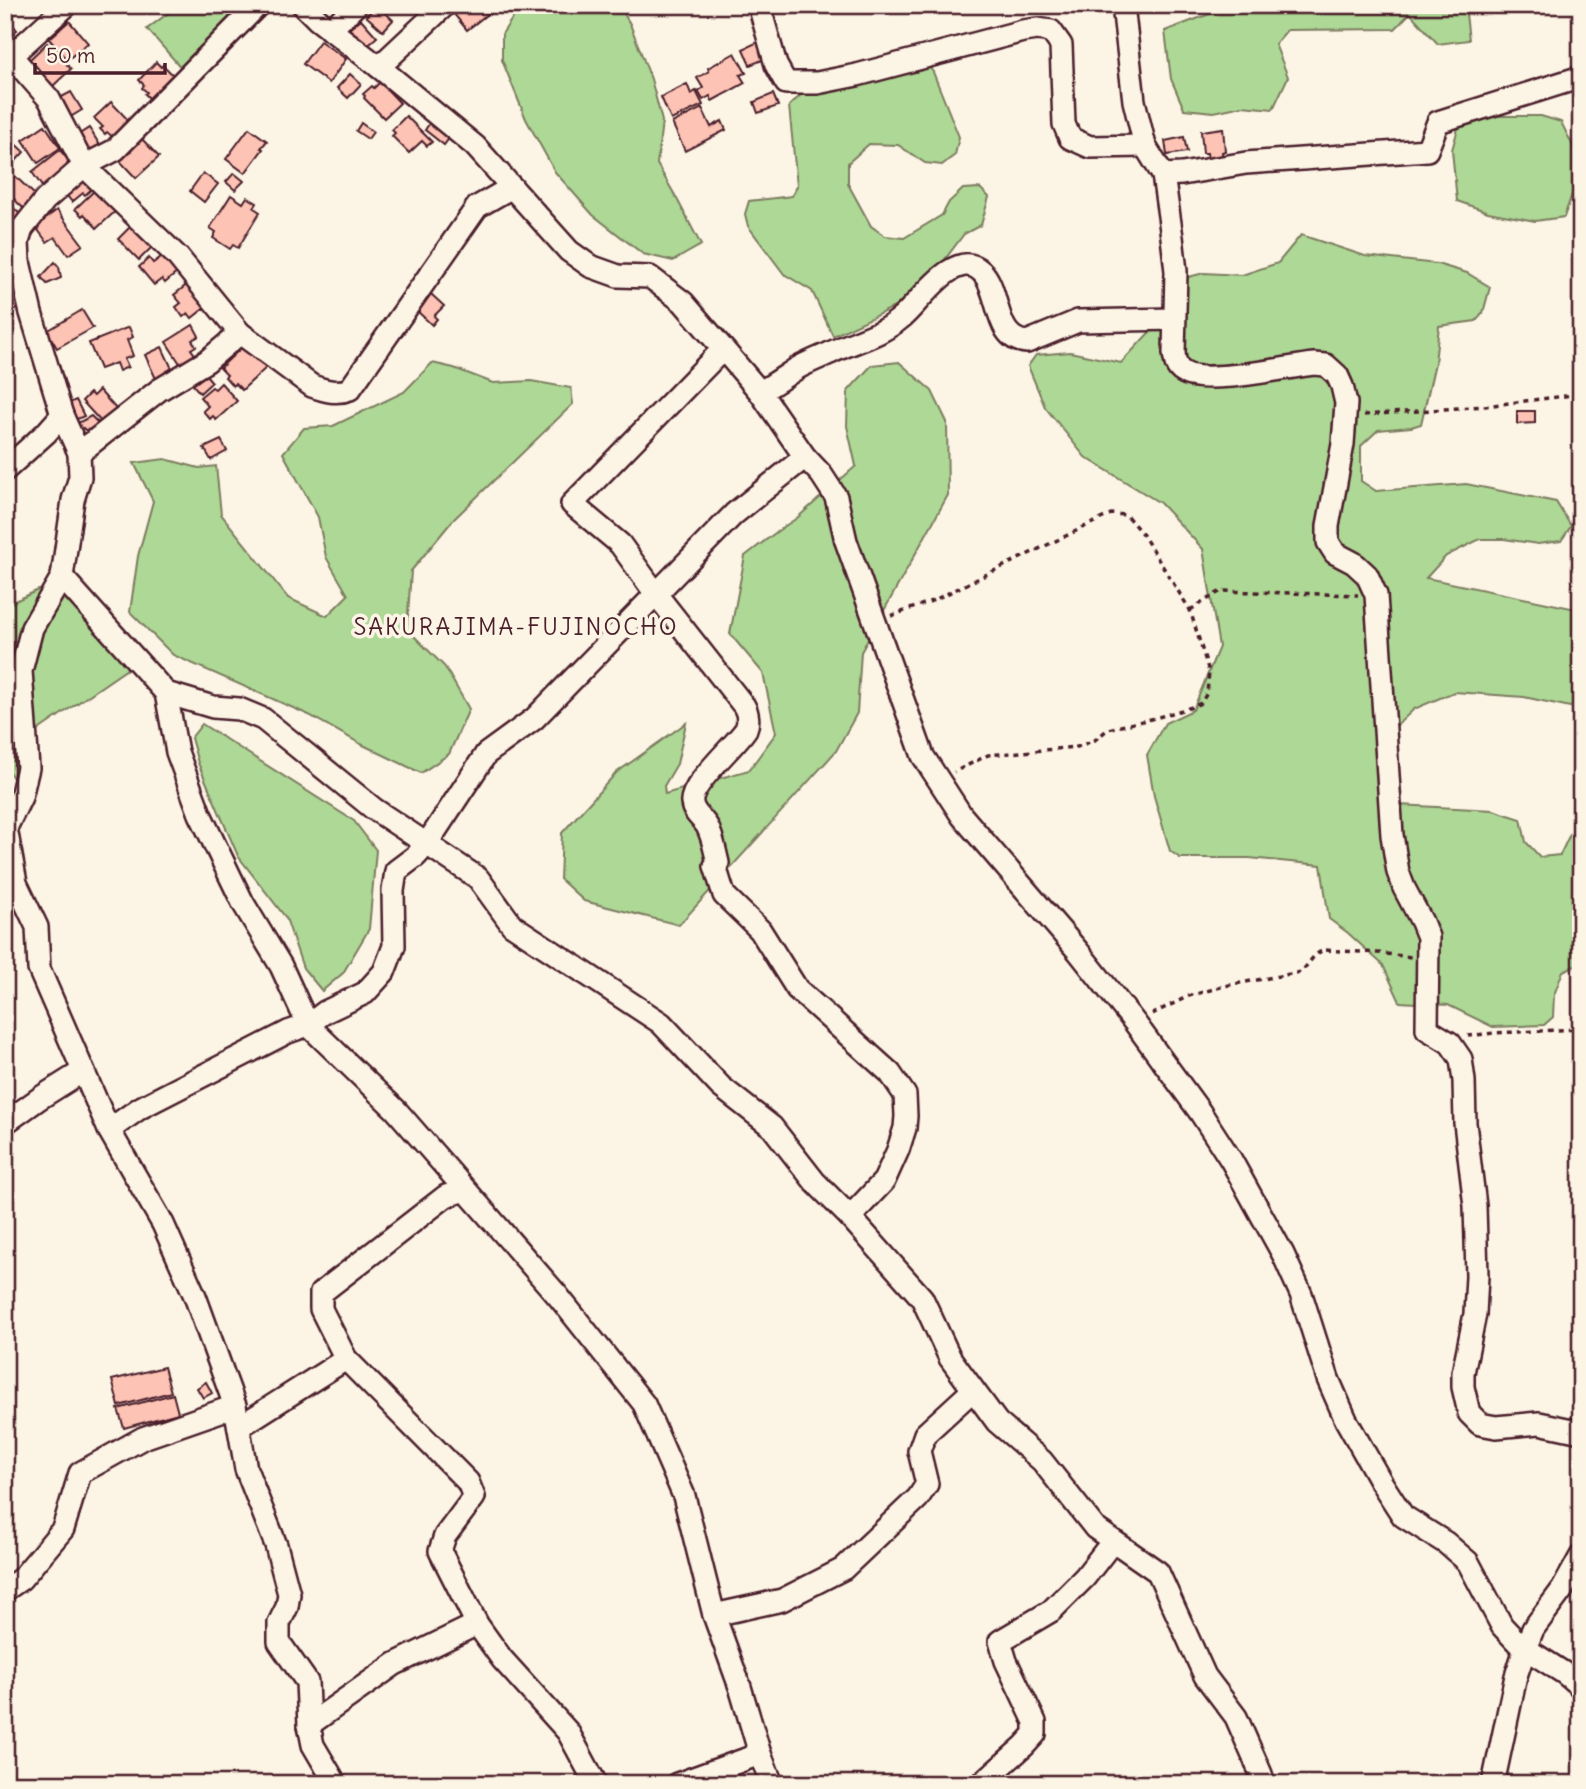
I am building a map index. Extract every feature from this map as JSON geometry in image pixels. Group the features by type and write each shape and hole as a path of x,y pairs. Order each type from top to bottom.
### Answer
{"street":[{"path":"66,5 57,16 8,52 49,99 84,166 178,257 240,332 312,386 325,391 341,392 350,388 477,207 512,187"},
{"path":"258,5 115,150 84,166 45,200 22,229 18,242 12,262 31,313 62,415 79,453 80,477 73,500 62,577 33,628 21,671 28,768 21,797 6,828 16,883 37,928 39,970 109,1130 163,1224 195,1296 237,1416 246,1469 276,1545 289,1594 287,1607 279,1623 279,1642 307,1682 313,1745 335,1784"},
{"path":"303,5 330,30 475,146 569,251 590,266 618,276 650,278 683,302 760,392 836,497 846,541 923,757 962,816 1078,951 1135,1023 1225,1150 1283,1254 1301,1294 1328,1379 1346,1420 1381,1482 1403,1516 1446,1543 1468,1562 1502,1626 1525,1649 1581,1687"},
{"path":"330,30 356,5"},
{"path":"379,67 445,5"},
{"path":"759,5 776,65 786,83 817,83 1023,31 1051,31 1061,45 1063,117 1070,138 1090,147 1145,146"},
{"path":"1123,5 1134,101 1145,146 1163,175 1176,271 1176,366 1190,376 1205,377 1232,376 1314,364 1326,365 1337,375 1342,386 1346,403 1343,444 1328,526 1328,542 1335,553 1354,563 1367,575 1376,595 1392,835 1398,872 1428,937 1427,1029 1450,1043 1461,1059 1464,1081 1465,1123 1475,1206 1477,1276 1475,1314 1462,1373 1462,1387 1469,1413 1480,1424 1496,1427 1539,1423 1581,1432"},
{"path":"1163,175 1246,163 1427,150 1438,122 1581,77"},
{"path":"760,392 797,368 874,336 902,318 931,285 948,272 966,265 977,268 986,278 1006,331 1014,340 1020,342 1027,342 1077,321 1174,319"},
{"path":"79,453 159,390 207,361 240,332"},
{"path":"723,349 572,503 620,544 747,711 746,729 697,786 692,798 695,812 710,833 718,863 715,866 724,895 760,930 797,989 890,1073 905,1095 906,1116 898,1150 884,1181 850,1217"},
{"path":"5,470 62,415"},
{"path":"109,1130 140,1108 365,993 384,972 394,946 393,891 396,871 426,845 486,754 534,719 734,514 805,457"},
{"path":"62,577 166,693 177,752 200,814 243,903 281,966 307,1025 396,1110 558,1296 644,1404 684,1496 714,1615 772,1784"},
{"path":"166,693 213,707 239,709 263,719 374,809 478,878 512,925 660,1023 721,1087 772,1127 815,1182 922,1298 950,1358 997,1422 1042,1461 1095,1528 1158,1572 1205,1676 1236,1717 1264,1784"},
{"path":"5,782 21,797"},
{"path":"5,1123 83,1071"},
{"path":"465,1190 446,1196 321,1293 321,1309 346,1359 468,1482 474,1497 445,1535 440,1552 477,1624 502,1659 568,1732 596,1784"},
{"path":"5,1590 21,1579 62,1529 80,1473 143,1438 237,1416 346,1359"},
{"path":"714,1615 782,1600 842,1569 919,1498 927,1484 919,1451 925,1434 973,1390"},
{"path":"981,1784 1035,1734 1035,1723 1000,1642 1051,1611 1085,1577 1113,1541"},
{"path":"1493,1784 1516,1676 1525,1649 1533,1629 1562,1590 1581,1556"},
{"path":"309,1725 394,1664 477,1624"},
{"path":"677,1784 760,1754"}],"path":[{"path":"1345,416 1485,406 1573,395 1581,398"},
{"path":"876,622 934,600 1111,514 1126,515 1143,535 1190,610 1209,672 1207,693 1201,702 1155,718 1108,729 1095,740 1077,747 988,755 938,779"},
{"path":"1190,610 1221,591 1376,595"},
{"path":"1135,1023 1189,996 1224,986 1301,972 1316,953 1324,950 1378,953 1427,960"},
{"path":"1450,1043 1470,1035 1581,1029"}],"green space":[{"path":"179,5 247,5 183,70 147,29"},
{"path":"521,5 619,5 630,24 651,79 662,121 657,164 701,245 673,261 643,254 593,215 555,172 526,119 502,60 502,34"},
{"path":"1233,5 1465,5 1469,40 1438,44 1410,13 1395,29 1287,30 1275,44 1288,77 1273,109 1242,106 1214,112 1184,109 1171,79 1165,31"},
{"path":"926,63 933,72 959,137 955,155 942,165 925,163 898,145 869,144 848,163 848,184 871,226 885,236 904,238 942,215 949,202 963,189 980,188 989,197 981,225 964,234 940,266 905,302 833,336 812,291 784,274 748,226 745,214 749,201 792,196 797,186 789,106 802,94 823,92"},
{"path":"1498,116 1541,116 1561,122 1573,146 1578,177 1564,217 1535,221 1488,212 1457,201 1452,150 1460,121"},
{"path":"1301,235 1365,256 1437,264 1467,273 1490,287 1483,313 1476,321 1439,326 1435,363 1421,424 1378,430 1361,446 1361,481 1376,491 1466,484 1556,502 1571,526 1561,541 1538,544 1480,539 1446,556 1426,578 1581,610 1581,705 1570,707 1524,697 1454,692 1414,709 1375,746 1385,800 1399,805 1493,810 1521,819 1526,842 1540,857 1560,855 1570,834 1581,833 1581,963 1563,971 1554,995 1553,1017 1544,1025 1493,1027 1448,1005 1400,1002 1383,965 1329,919 1321,865 1249,858 1180,858 1170,851 1154,796 1147,755 1165,723 1193,710 1219,647 1203,549 1160,503 1085,457 1045,407 1028,366 1036,355 1070,352 1121,363 1185,294 1188,277 1204,273 1242,275 1278,263"},
{"path":"899,362 932,391 947,422 948,495 861,652 857,713 836,751 679,925 584,901 560,879 562,833 616,773 686,723 677,764 664,786 665,794 749,770 776,733 763,673 730,634 745,556 797,518 856,466 847,426 848,391 872,365"},
{"path":"432,363 454,368 493,383 531,381 571,388 573,404 453,520 411,571 407,629 445,667 469,709 449,754 421,773 309,715 173,655 130,612 138,556 153,501 134,463 165,459 199,468 216,466 221,514 288,598 327,616 348,595 326,557 318,517 283,453 304,428 333,426 404,392"},
{"path":"38,590 67,595 124,656 127,669 37,731 34,759 19,787 5,766 5,606"},
{"path":"202,724 354,821 376,850 369,929 343,973 322,991 303,968 286,918 238,856 198,763 191,738"}],"building":[{"path":"377,5 393,20 383,31 366,16"},
{"path":"463,5 486,5 491,11 467,30 453,13"},
{"path":"5,14 17,30 5,38"},
{"path":"361,19 377,37 364,48 348,30"},
{"path":"69,21 88,43 67,60 49,39"},
{"path":"320,41 346,59 329,83 303,64"},
{"path":"758,42 765,59 750,65 743,49"},
{"path":"47,43 71,69 53,86 29,60"},
{"path":"735,53 746,73 740,75 745,83 712,101 710,96 703,100 698,91 703,88 697,78 709,71 708,68"},
{"path":"156,62 176,78 153,102 145,94 147,92 142,88 144,85 139,80"},
{"path":"350,74 361,84 348,98 337,88"},
{"path":"380,82 400,103 384,118 363,94"},
{"path":"687,84 691,94 696,91 703,105 671,120 661,97"},
{"path":"71,92 82,110 67,119 56,100"},
{"path":"773,94 778,106 758,113 754,102"},
{"path":"111,102 131,123 115,139 100,129 103,127 94,118"},
{"path":"702,108 711,127 722,121 726,130 685,151 672,123"},
{"path":"406,116 432,142 427,146 422,141 409,153 392,136 395,133 392,130"},
{"path":"431,121 450,137 444,145 425,130"},
{"path":"361,123 373,132 368,139 356,131"},
{"path":"45,125 60,148 38,163 23,140"},
{"path":"89,128 103,150 89,158 75,137"},
{"path":"249,128 267,141 245,173 226,159"},
{"path":"1223,128 1223,160 1208,161 1207,153 1203,153 1201,131"},
{"path":"1184,137 1187,152 1167,155 1165,141"},
{"path":"141,138 159,157 136,178 118,159"},
{"path":"11,140 24,152 13,164 5,157 5,147"},
{"path":"60,150 69,161 67,163 70,167 43,188 32,172"},
{"path":"203,173 218,184 204,202 190,191"},
{"path":"234,173 244,181 235,190 226,182"},
{"path":"15,176 37,197 24,209 5,190 5,185"},
{"path":"84,176 94,187 72,202 64,192"},
{"path":"96,189 117,210 97,228 75,209"},
{"path":"231,195 243,203 247,197 257,203 254,208 260,212 238,248 233,245 230,249 213,238 216,232 210,228"},
{"path":"5,200 20,214 8,227 5,225"},
{"path":"57,210 83,245 68,255 55,237 47,242 35,226"},
{"path":"133,224 154,245 139,260 118,239"},
{"path":"165,254 179,271 165,283 162,279 154,285 139,267 149,258 153,263"},
{"path":"55,262 61,278 47,284 41,277"},
{"path":"11,281 18,309 5,312 5,283"},
{"path":"189,283 207,306 192,318 188,313 183,317 176,307 181,303 174,295"},
{"path":"431,294 444,306 434,316 437,319 432,325 416,310"},
{"path":"82,310 93,328 57,348 47,331"},
{"path":"193,325 199,336 192,340 196,346 191,349 196,356 181,365 166,342"},
{"path":"129,327 133,337 127,340 133,356 124,359 128,367 119,371 116,363 100,369 89,343"},
{"path":"243,346 256,360 259,357 268,366 242,390 235,383 233,386 220,368"},
{"path":"162,347 174,373 157,381 145,355"},
{"path":"206,375 212,382 200,393 193,385"},
{"path":"221,383 237,401 216,420 213,416 210,419 203,411 208,406 200,397"},
{"path":"99,390 117,410 103,424 82,401 90,393 93,396"},
{"path":"76,400 84,416 75,420 67,404"},
{"path":"1517,411 1535,411 1535,423 1517,424"},
{"path":"91,416 101,426 97,429 80,430 76,424"},
{"path":"221,440 227,451 211,460 204,448"},
{"path":"164,1367 171,1392 119,1406 112,1380"},
{"path":"206,1382 212,1393 203,1398 197,1388"},
{"path":"173,1394 178,1413 124,1428 118,1409"}],"district":[{"name":"SAKURAJIMA-FUJINOCHO","path":"516,627"}]}
